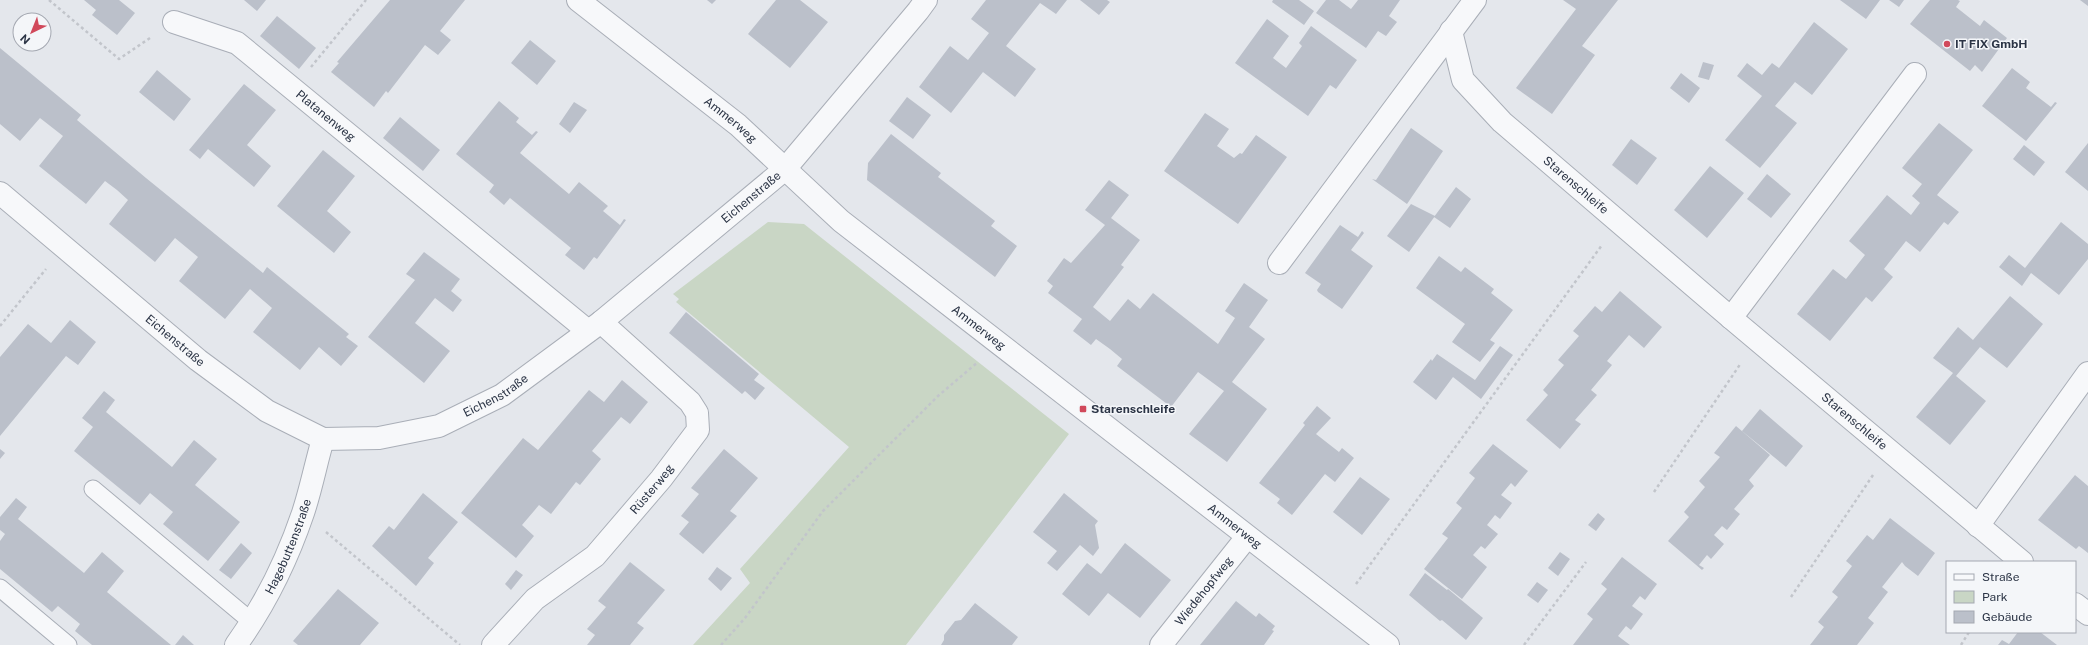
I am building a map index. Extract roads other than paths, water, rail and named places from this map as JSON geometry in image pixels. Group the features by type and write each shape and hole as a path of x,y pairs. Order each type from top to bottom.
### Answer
{"street":[{"name":"Ammerweg","path":"578,0 738,125 841,221 1388,645"},
{"name":"Eichenstraße","path":"0,193 205,364 268,411 323,439 379,438 439,426 502,395 595,327 785,169 926,0"},
{"path":"1279,263 1475,0"},
{"name":"Platanenweg","path":"174,22 237,43 293,89 595,327"},
{"name":"Starenschleife","path":"1452,31 1463,80 1502,122 1730,318 2021,561"},
{"path":"1730,318 1915,74"},
{"name":"Rüsterweg","path":"493,645 535,599 595,556 661,479 698,430 697,414 690,402 595,327"},
{"path":"1978,526 2088,373"},
{"name":"Hagebuttenstraße","path":"236,645 252,622 279,572 303,512 323,439"},
{"name":"Wiedehopfweg","path":"1161,645 1247,537"},
{"path":"2076,605 2088,614"}],"lane":[{"path":"93,489 252,622"},
{"path":"0,588 68,645"}],"place":[{"name":"IT FIX GmbH","path":"1947,44"},
{"name":"Starenschleife","path":"1083,409"}]}
